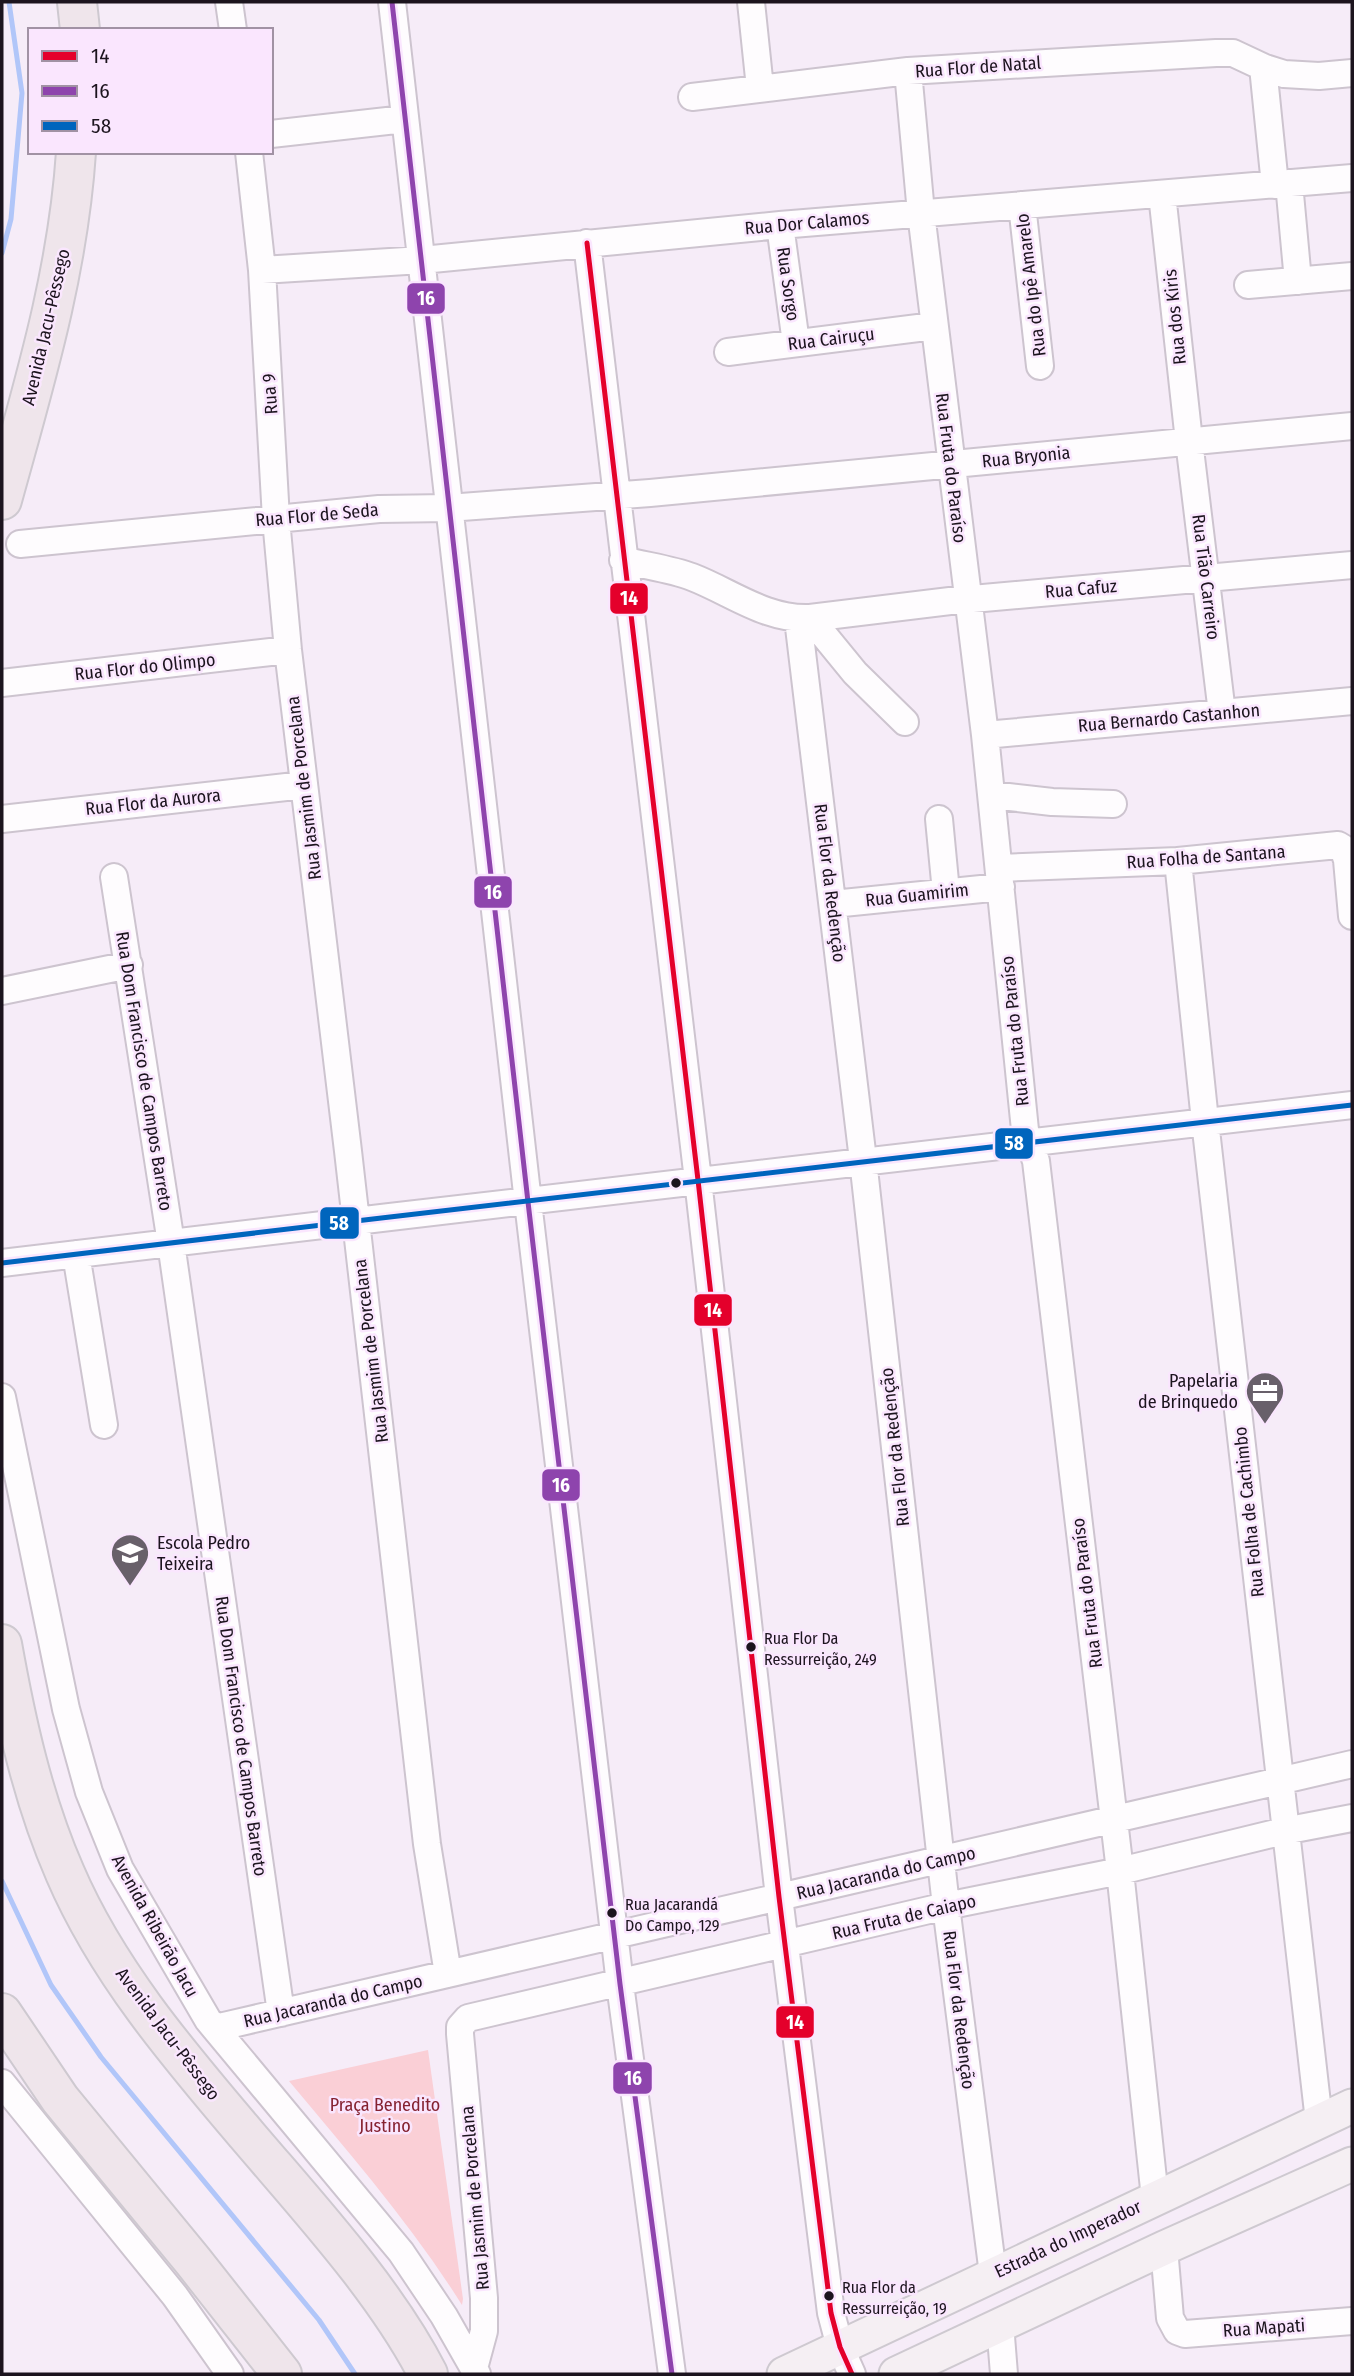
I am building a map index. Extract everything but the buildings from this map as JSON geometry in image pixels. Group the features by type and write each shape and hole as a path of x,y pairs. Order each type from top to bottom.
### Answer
{"highway":[{"path":"77,2 80,28"},
{"name":"Avenida Jacu-Pêssego","path":"2,500 50,324 72,208 76,154"},
{"name":"Avenida Jacu-Pêssego","path":"2,1644 15,1718 37,1799 65,1874 101,1942 131,1989 174,2047 331,2235 380,2299 428,2374"},
{"path":"2,2013 60,2099 282,2374"}],"main road":[{"name":"Estrada do Imperador","path":"785,2374 846,2361 993,2274 1352,2106"},
{"path":"896,2374 1164,2248 1352,2164"}],"street":[{"path":"229,2 233,28"},
{"path":"392,2 448,508 457,566 620,1984 672,2374"},
{"path":"751,2 760,88"},
{"name":"Rua Flor de Natal","path":"692,97 908,71 1216,53 1233,53 1284,74 1300,76 1352,73"},
{"path":"1263,66 1298,281"},
{"name":"Rua Fruta do Paraíso","path":"908,71 921,213 950,464 992,795 1025,1130 1036,1161 1120,1871 1155,2198"},
{"path":"273,134 405,119"},
{"path":"249,154 262,270"},
{"name":"Rua Dor Calamos","path":"262,270 422,260 780,225 1352,178"},
{"name":"Rua dos Kiris","path":"1162,194 1189,441"},
{"name":"Rua do Ipê Amarelo","path":"1022,205 1041,366"},
{"name":"Rua Sorgo","path":"780,225 796,343"},
{"path":"587,243 698,1180 779,1898 831,2313 846,2361"},
{"name":"Rua 9","path":"262,270 276,519"},
{"path":"1248,285 1352,276"},
{"name":"Rua Cairuçu","path":"728,352 934,326"},
{"name":"Rua Bryonia","path":"615,495 1352,426"},
{"name":"Rua Tião Carreiro","path":"1189,441 1222,713"},
{"name":"Rua Flor de Seda","path":"20,544 379,509 448,508 615,495"},
{"name":"Rua Jasmim de Porcelana","path":"276,519 288,650 427,1844 448,1974"},
{"path":"623,560 688,575 763,610 804,618 905,722"},
{"name":"Rua Cafuz","path":"804,618 968,600 1352,565"},
{"name":"Rua Flor da Redenção","path":"804,618 833,904 946,1906 993,2274"},
{"name":"Rua Flor do Olimpo","path":"2,683 288,650"},
{"name":"Rua Bernardo Castanhon","path":"985,735 1352,701"},
{"name":"Rua Flor da Aurora","path":"2,819 304,785"},
{"path":"992,795 1052,802 1114,804"},
{"path":"939,819 946,892"},
{"name":"Rua Folha de Santana","path":"1000,877 1340,846 1347,860 1352,916"},
{"name":"Rua Folha de Cachimbo","path":"1178,861 1284,1832 1319,2121"},
{"name":"Rua Dom Francisco de Campos Barreto","path":"114,877 171,1243 281,2013"},
{"name":"Rua Guamirim","path":"833,904 946,892 1000,877"},
{"path":"2,991 129,965"},
{"path":"2,1263 863,1160 1352,1105"},
{"path":"76,1254 104,1425"},
{"name":"Avenida Ribeirão Jacu","path":"2,1397 66,1709 89,1793 120,1869 215,2028 401,2252 444,2316 475,2371"},
{"name":"Rua Jacaranda do Campo","path":"215,2028 1352,1764"},
{"name":"Rua Fruta de Caiapo","path":"460,2027 468,2018 946,1906 1120,1871 1352,1818"},
{"name":"Rua Jasmim de Porcelana","path":"460,2027 484,2298 484,2331 475,2371"},
{"path":"2,2083 175,2296 230,2374"},
{"name":"Rua Mapati","path":"1164,2248 1170,2318 1177,2330 1185,2334 1352,2321"},
{"path":"1000,2324 1004,2374"}],"green space":[{"name":"Praça Benedito Justino","path":"428,2050 462,2305 401,2218 289,2081"}],"waterway":[{"path":"2,253 11,219 22,93 9,2"},
{"path":"2,1881 51,1985 101,2057 319,2320 355,2374"}],"transit line":[{"name":"16","path":"392,2 620,1984 672,2374"},
{"name":"14","path":"587,243 698,1180 779,1897 831,2313 840,2347 852,2374"},
{"name":"58","path":"2,1263 1352,1105"}],"place":[{"name":"Papelaria de Brinquedo","path":"1265,1425"},
{"name":"Escola Pedro Teixeira","path":"130,1587"},
{"name":"Rua Flor Da Ressurreição, 249","path":"751,1647"},
{"name":"Rua Jacarandá Do Campo, 129","path":"612,1913"},
{"name":"Rua Flor da Ressurreição, 19","path":"829,2296"}]}
